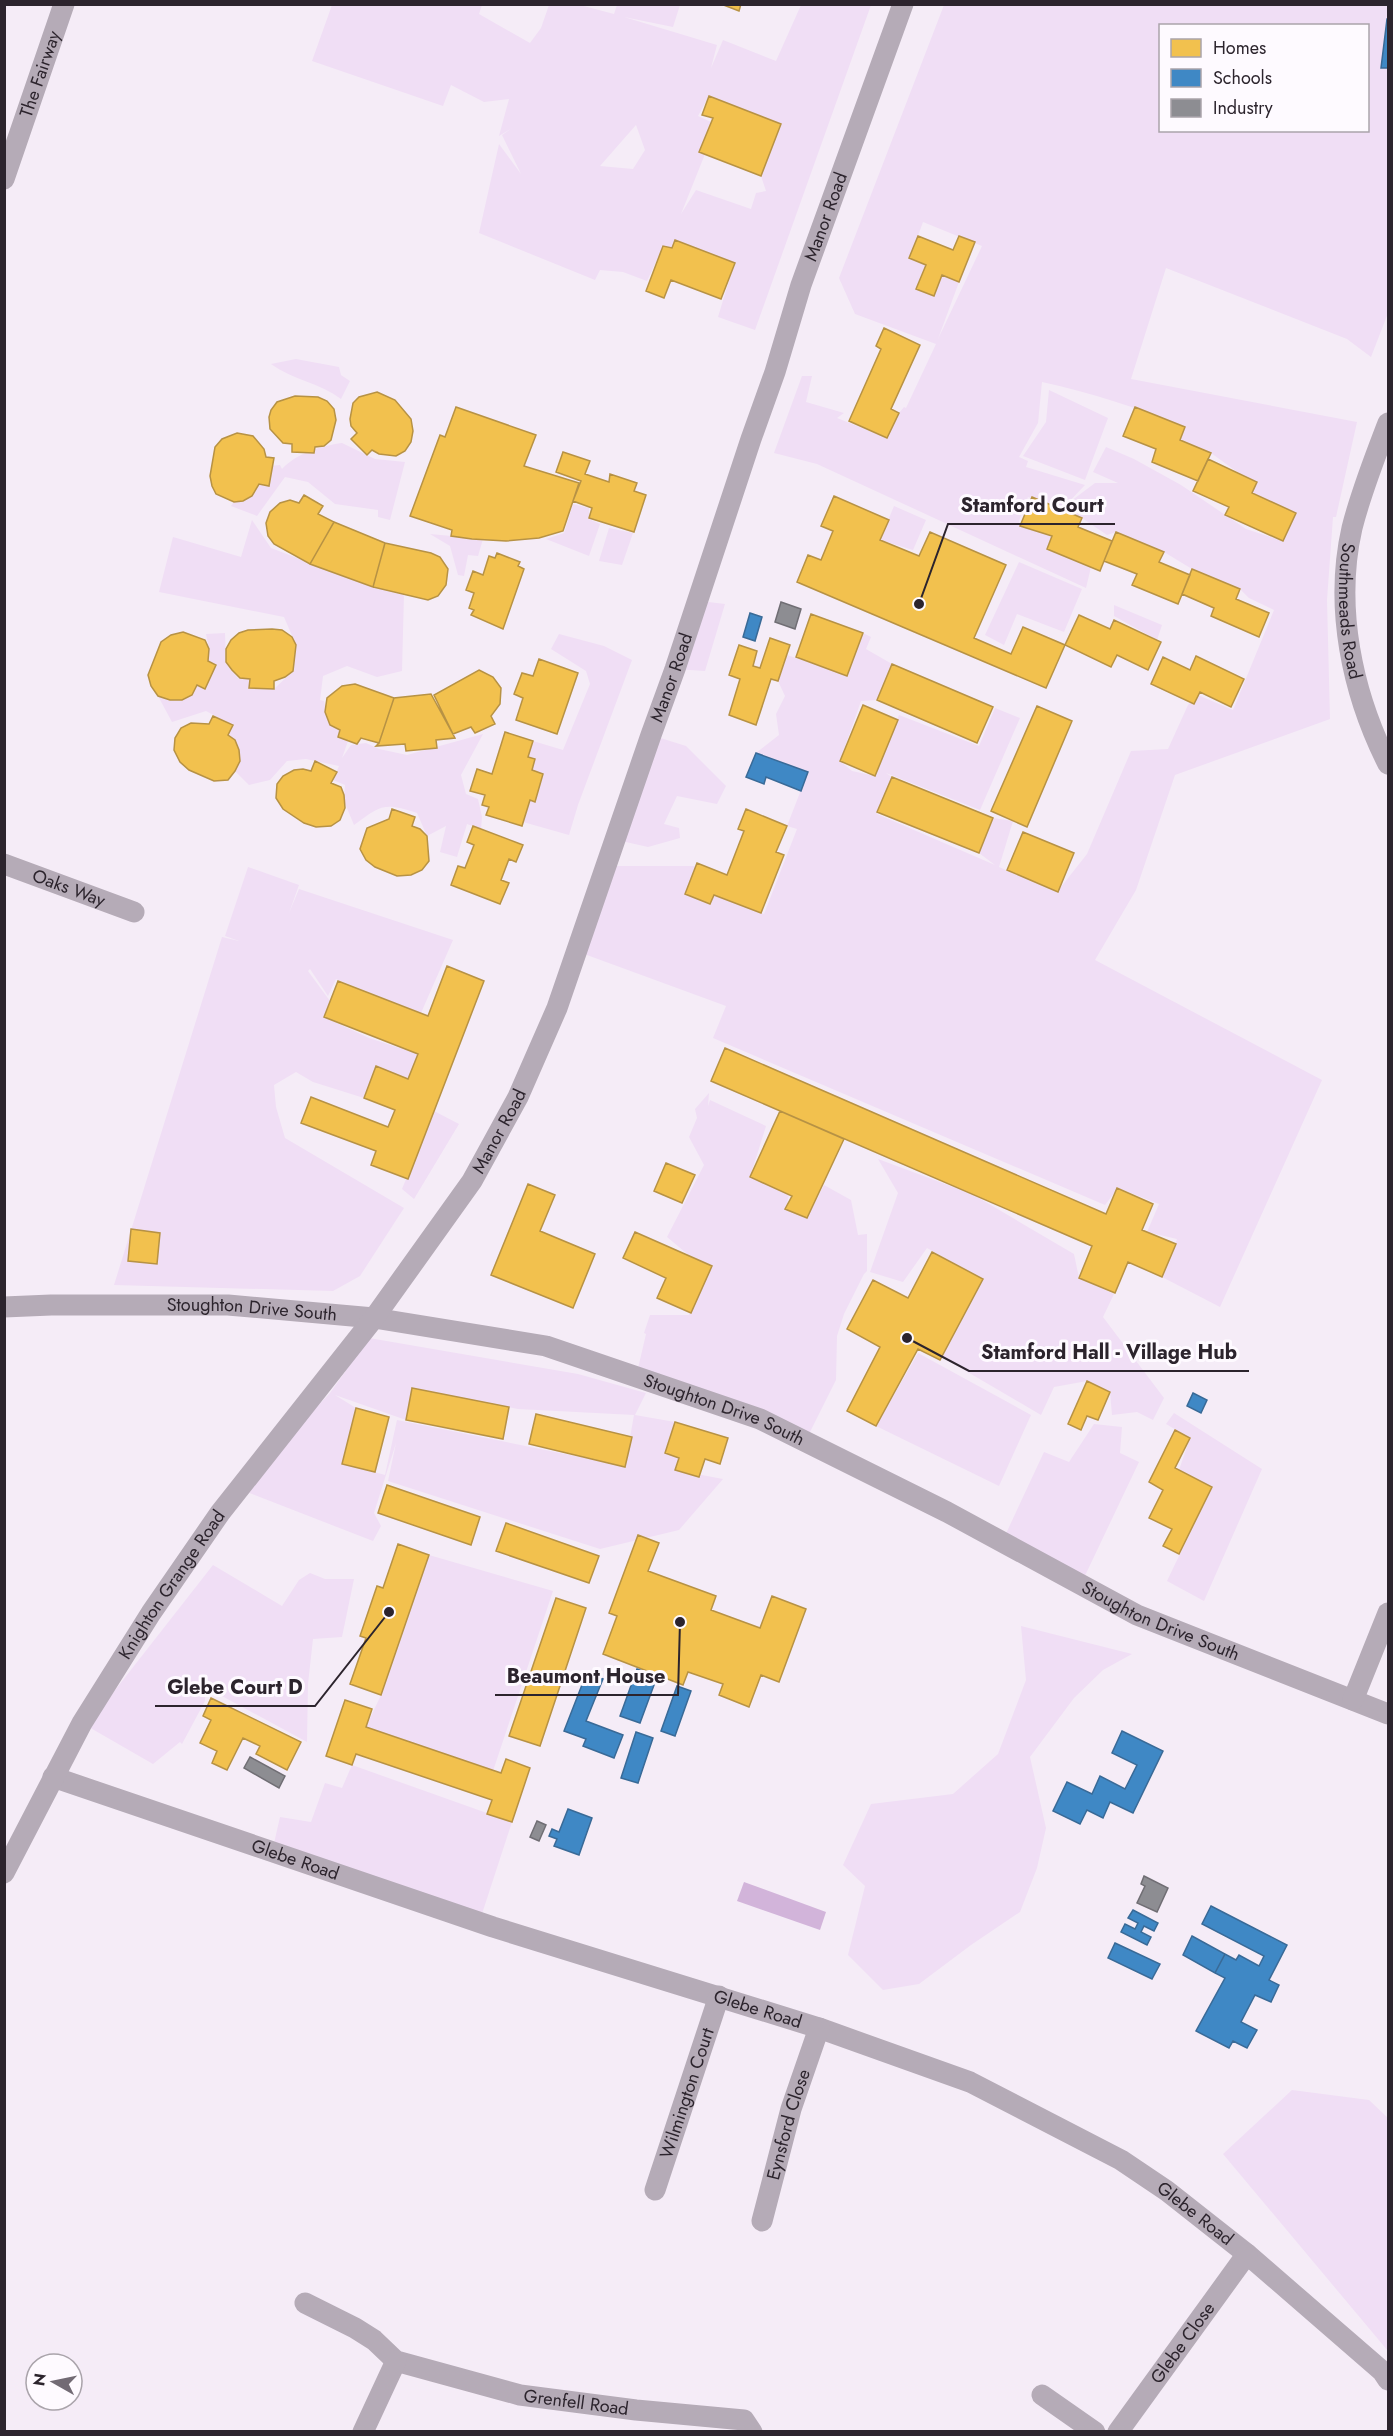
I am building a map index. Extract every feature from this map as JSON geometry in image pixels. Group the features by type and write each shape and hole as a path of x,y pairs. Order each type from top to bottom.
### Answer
{"street":[{"name":"The Fairway","path":"4,179 64,4"},
{"name":"Manor Road","path":"374,1318 472,1181 518,1096 557,1008 675,669 775,372 798,295 903,4"},
{"name":"Southmeads Road","path":"1389,423 1366,481 1352,528 1345,582 1345,609 1348,646 1354,672 1377,740 1389,764"},
{"name":"Oaks Way","path":"4,864 134,912"},
{"name":"Stoughton Drive South","path":"4,1307 228,1305 374,1318 546,1346 760,1419 947,1512 1137,1615 1389,1714"},
{"name":"Knighton Grange Road","path":"4,1873 82,1723 151,1613 220,1513 374,1318"},
{"path":"1353,1700 1389,1613"},
{"name":"Glebe Road","path":"53,1777 493,1927 819,2028 970,2082 1121,2160 1167,2191 1247,2254 1382,2371 1389,2380"},
{"name":"Wilmington Court","path":"655,2190 719,1996"},
{"name":"Eynsford Close","path":"762,2221 791,2109 819,2028"},
{"name":"Glebe Close","path":"1118,2432 1128,2415 1247,2254"},
{"path":"305,2303 374,2340 396,2361 363,2432"},
{"name":"Grenfell Road","path":"396,2361 520,2395 636,2410 744,2420 752,2432"},
{"path":"1042,2395 1095,2432"}],"shaded area":[{"path":"332,5 482,5 479,14 530,43 541,28 549,5 580,5 614,14 617,5 680,5 673,27 624,17 717,45 711,68 723,40 776,61 801,5 871,5 755,330 718,317 734,264 676,240 672,250 663,247 647,281 623,272 600,270 595,280 479,233 499,144 521,174 502,135 512,128 499,136 509,99 484,102 451,85 443,106 312,61","holes":["709,96 781,124 761,176 766,191 756,193 751,209 696,190 681,214 705,154 700,154 711,122 698,116","636,125 645,150 633,169 600,166"]},
{"path":"944,5 1388,5 1388,313 1371,357 1347,339 1166,268 1131,379 1357,422 1336,517 1333,517 1327,600 1330,719 1175,775 1136,890 1095,960 1322,1080 1220,1307 1162,1277 1177,1239 1147,1232 1159,1204 1118,1188 1105,1205 713,1038 726,1006 576,951 605,866 696,866 685,894 710,904 714,895 764,914 797,829 787,826 808,772 756,753 779,735 776,714 785,696 778,681 787,655 847,675 863,633 871,637 866,649 892,664 877,700 861,701 840,761 852,771 875,776 899,715 979,746 995,708 1020,718 980,810 886,773 892,777 877,814 995,865 979,853 993,818 1013,821 999,867 1057,892 1087,854 1131,751 1168,749 1188,705 1198,695 1233,710 1274,610 1249,598 1240,589 1192,569 1164,552 1116,532 1107,535 1082,518 1028,497 1019,521 1020,526 1052,536 1048,550 1091,567 1086,588 817,464 774,453 802,376 812,376 806,402 844,413 837,418 887,438 899,413 904,407 906,408 936,344 855,314 839,278","holes":["923,222 982,246 938,339 959,282 942,275 934,296 916,289 926,265 910,258","1042,382 1132,407 1185,427 1180,440 1211,453 1240,474 1257,482 1252,493 1296,513 1283,541 1246,529 1181,485 1134,459 1106,447 1093,472 1118,483 1095,483 1067,504 1085,485 1026,467 1028,461 1019,457 1038,423"]},
{"path":"296,359 339,367 341,375 350,381 341,399 271,364"},
{"path":"1049,390 1108,418 1085,480 1023,456 1046,422"},
{"path":"342,443 375,459 405,462 390,520 378,517 378,510 335,504 308,482 285,477 257,516 231,506 234,502 241,501 252,494 270,466 280,465 282,469 288,463 310,451"},
{"path":"573,504 589,508 589,519 600,524 589,556 546,539 564,533"},
{"path":"894,506 926,520 913,550 880,540"},
{"path":"252,520 271,548 373,587 404,594 402,671 377,677 347,666 323,676 320,700 324,701 330,724 340,730 339,737 348,741 342,758 351,745 366,743 379,749 407,755 483,734 461,775 466,794 478,799 482,817 481,829 467,824 457,857 440,852 446,826 427,836 417,813 397,807 383,807 354,825 344,801 345,785 333,780 339,766 306,759 287,761 270,780 249,785 235,771 239,761 239,752 236,743 228,735 232,725 206,711 172,722 158,696 181,700 190,696 197,685 205,688 216,666 208,661 209,649 206,634 225,633 226,662 238,678 250,679 249,688 274,689 293,671 296,645 284,617 159,592 173,537 241,557"},
{"path":"609,528 633,533 622,565 599,561"},
{"path":"430,534 483,539 478,556 468,555 464,576 458,575 450,546"},
{"path":"1019,562 1082,589 1064,632 1017,614 1004,645 985,635"},
{"path":"700,601 725,604 705,671 675,669"},
{"path":"1114,605 1162,625 1157,640 1114,616"},
{"path":"559,634 604,646 632,660 569,835 523,822 530,800 535,802 543,774 532,770 535,759 528,757 533,741 563,750 590,684 586,671 551,649"},
{"path":"651,735 686,746 726,786 717,804 677,796 664,824 679,828 680,838 648,847 617,840"},
{"path":"248,867 299,885 289,913 299,889 453,940 421,1013 336,979 328,996 310,969 308,971 330,1001 324,1017 369,1038 418,1054 408,1079 376,1067 364,1098 313,1082 296,1072 274,1085 276,1107 285,1138 404,1208 360,1276 333,1291 114,1285 222,937 239,941 225,936"},
{"path":"709,1093 708,1106 710,1100 766,1126 750,1177 789,1194 786,1209 807,1218 824,1185 851,1200 858,1235 867,1234 867,1271 844,1314 837,1336 836,1380 805,1442 636,1377 646,1334 644,1333 650,1315 689,1315 709,1272 667,1237 704,1165 689,1137 697,1118 695,1109"},
{"path":"434,1111 459,1124 414,1199 402,1189"},
{"path":"878,1159 972,1194 1074,1254 1079,1278 1114,1294 1103,1317 1164,1398 1153,1420 1137,1412 1112,1415 1110,1392 1087,1381 1054,1387 1041,1415 942,1357 982,1279 927,1248 903,1282 870,1272 898,1193"},
{"path":"369,1338 578,1374 646,1393 635,1415 675,1422 665,1453 679,1458 675,1470 723,1479 679,1530 600,1549 388,1481 396,1443 374,1513 381,1526 373,1541 239,1489 330,1393","holes":["413,1388 518,1409 634,1415 625,1466 397,1420 385,1475 342,1463 356,1408 335,1395 406,1420"]},
{"path":"918,1353 1031,1415 999,1486 876,1426"},
{"path":"1174,1413 1262,1469 1204,1601 1167,1581 1212,1487 1179,1470 1190,1438 1166,1424"},
{"path":"1094,1424 1122,1427 1120,1453 1139,1462 1082,1582 1003,1540 1044,1452 1069,1462"},
{"path":"429,1555 553,1591 493,1771 366,1727 381,1695"},
{"path":"213,1565 282,1606 299,1580 310,1573 325,1579 354,1579 342,1637 313,1639 308,1684 307,1742 209,1689 206,1673 205,1701 182,1744 180,1742 153,1764 87,1726"},
{"path":"1021,1626 1132,1654 1103,1670 1074,1698 1030,1757 1046,1828 1037,1868 1020,1912 919,1984 883,1990 848,1955 865,1886 843,1865 871,1804 953,1794 998,1754 1026,1680"},
{"path":"352,1765 512,1822 479,1923 272,1852 280,1817 311,1822 325,1783 342,1788"},
{"path":"744,1882 826,1912 820,1930 737,1901"},
{"path":"1292,2090 1369,2100 1388,2118 1388,2351 1223,2154"}],"building: Homes":[{"path":"721,4 741,4 739,11"},
{"path":"709,96 781,124 761,176 699,152 713,118 702,115"},
{"path":"918,236 953,250 959,236 975,242 959,282 942,275 934,296 916,289 926,265 909,258"},
{"path":"675,240 735,263 721,299 671,280 664,298 646,291 663,246 672,248"},
{"path":"884,328 920,345 891,409 899,413 887,438 849,421 881,349 876,346"},
{"path":"377,392 395,400 411,419 413,431 411,442 405,451 396,456 379,454 372,450 367,455 351,439 357,433 351,426 350,419 353,403 359,397"},
{"path":"295,396 318,397 327,401 334,409 336,420 331,440 324,446 315,447 314,453 292,452 292,444 283,443 270,429 269,417 277,402"},
{"path":"456,407 536,435 524,466 579,483 563,531 539,538 506,541 472,539 451,536 452,530 410,516 440,435 445,437"},
{"path":"1135,407 1185,427 1180,440 1211,453 1198,481 1152,462 1156,449 1123,436"},
{"path":"237,433 253,436 264,449 266,457 274,458 269,486 259,484 252,496 243,501 234,502 216,494 210,476 215,447 222,439"},
{"path":"563,452 590,461 585,474 609,482 610,474 637,483 634,491 646,495 634,532 589,518 592,508 573,501 581,481 556,472"},
{"path":"1208,459 1257,482 1252,493 1296,513 1283,541 1225,515 1229,507 1193,491"},
{"path":"304,495 323,506 318,514 334,522 310,564 274,544 268,536 266,523 270,512 280,503 290,500 299,503"},
{"path":"834,496 889,520 880,540 919,556 930,532 1006,565 974,638 1011,654 1023,627 1065,645 1046,688 797,582 808,555 821,560 833,531 821,526"},
{"path":"1032,497 1082,518 1078,527 1112,541 1100,571 1047,549 1052,536 1020,526"},
{"path":"334,522 385,543 373,587 310,564"},
{"path":"1116,532 1164,552 1159,562 1190,575 1178,604 1132,585 1137,574 1104,561"},
{"path":"385,543 440,557 448,569 446,585 438,596 428,600 373,587"},
{"path":"497,553 520,562 518,566 524,569 503,629 471,615 474,610 469,608 474,593 466,590 473,571 483,575 489,556 495,558"},
{"path":"1192,569 1240,589 1236,599 1269,613 1259,637 1211,616 1214,608 1182,594"},
{"path":"811,614 863,633 847,676 796,657"},
{"path":"1079,615 1110,629 1114,620 1161,642 1148,670 1117,655 1111,667 1065,645"},
{"path":"248,630 282,630 292,637 296,645 293,671 274,681 274,689 249,688 250,679 240,678 226,662 226,649 239,633"},
{"path":"183,632 205,640 209,649 208,661 216,665 205,689 197,685 192,695 182,700 170,700 158,696 151,686 148,675 161,642 171,635"},
{"path":"770,638 790,645 778,681 771,679 756,725 729,715 740,679 729,675 739,645 757,651 753,666 760,668"},
{"path":"1196,656 1244,679 1231,707 1200,692 1194,704 1151,684 1163,657 1190,670"},
{"path":"539,659 578,673 557,734 516,720 523,698 514,694 522,673 533,676"},
{"path":"892,664 993,707 977,743 877,700"},
{"path":"479,670 493,677 501,688 500,704 491,716 495,724 475,733 471,727 453,734 434,695"},
{"path":"355,684 394,698 379,743 361,738 357,744 338,737 340,730 330,725 325,712 327,698 342,686"},
{"path":"431,694 455,738 436,740 437,748 406,751 405,744 376,746 394,698"},
{"path":"863,705 898,720 875,776 840,761"},
{"path":"1037,706 1072,721 1027,827 991,811"},
{"path":"213,716 233,725 228,735 235,740 239,750 240,761 228,780 214,781 189,770 180,762 174,750 175,738 181,728 191,723 209,724"},
{"path":"505,732 533,741 528,757 535,759 532,770 543,774 535,802 530,800 522,826 486,815 489,807 482,805 485,795 470,791 477,769 492,774"},
{"path":"315,761 337,772 331,783 341,787 344,795 345,808 340,820 331,826 316,827 304,823 283,809 276,798 277,784 283,776 294,770 311,771"},
{"path":"892,777 993,818 979,853 877,812"},
{"path":"392,809 415,817 412,826 420,829 427,836 429,861 422,870 411,875 397,876 375,867 366,860 360,849 367,828 389,819"},
{"path":"746,809 787,826 776,852 784,855 761,913 714,895 710,904 685,894 697,863 727,875 744,831 738,829"},
{"path":"473,826 523,845 516,862 509,859 501,880 509,883 500,904 451,885 458,866 465,868 474,845 467,842"},
{"path":"1023,832 1074,853 1058,892 1007,870"},
{"path":"447,966 484,981 408,1179 371,1165 376,1151 301,1123 311,1097 388,1127 395,1110 364,1098 376,1066 408,1079 418,1054 324,1017 338,981 428,1016"},
{"path":"725,1048 1106,1214 1117,1188 1153,1204 1142,1230 1176,1244 1162,1277 1128,1262 1115,1293 1079,1278 1092,1246 711,1081"},
{"path":"780,1111 844,1139 807,1218 785,1209 792,1196 750,1177"},
{"path":"666,1163 695,1175 682,1203 654,1191"},
{"path":"528,1184 555,1195 540,1231 595,1254 573,1308 491,1275"},
{"path":"131,1229 160,1233 157,1264 128,1261"},
{"path":"635,1232 712,1266 691,1313 657,1298 666,1278 623,1258"},
{"path":"932,1252 983,1279 940,1360 918,1349 876,1426 847,1411 880,1347 847,1329 873,1280 908,1298"},
{"path":"1087,1381 1110,1392 1098,1420 1087,1416 1081,1430 1068,1424"},
{"path":"412,1388 509,1407 503,1439 406,1420"},
{"path":"356,1408 389,1417 375,1472 342,1464"},
{"path":"536,1414 632,1437 625,1467 529,1444"},
{"path":"675,1422 728,1438 720,1464 705,1459 699,1477 675,1470 679,1458 665,1453"},
{"path":"1175,1430 1190,1438 1175,1468 1212,1487 1179,1554 1163,1546 1172,1529 1149,1518 1163,1490 1149,1482"},
{"path":"387,1485 480,1517 471,1545 378,1513"},
{"path":"506,1523 599,1556 589,1583 496,1551"},
{"path":"638,1535 659,1543 648,1571 716,1596 711,1610 760,1628 772,1596 806,1609 779,1682 761,1675 749,1707 719,1695 723,1684 688,1672 683,1685 603,1654 617,1616 609,1613"},
{"path":"398,1544 429,1555 381,1695 350,1684 366,1638 360,1636 377,1586 383,1588"},
{"path":"556,1598 586,1608 540,1746 509,1736"},
{"path":"211,1698 301,1742 287,1770 256,1754 260,1746 243,1738 227,1770 212,1763 217,1751 200,1743 211,1720 203,1716"},
{"path":"345,1700 372,1709 366,1727 501,1773 506,1759 530,1768 512,1822 487,1814 492,1800 356,1754 352,1765 326,1756"}],"building: Schools":[{"path":"1387,19 1388,68 1381,68"},
{"path":"750,613 762,617 755,641 743,637"},
{"path":"756,753 808,772 801,791 766,777 764,784 746,777"},
{"path":"1193,1393 1207,1400 1201,1413 1187,1406"},
{"path":"637,1669 657,1677 640,1723 620,1716"},
{"path":"587,1672 603,1679 586,1721 623,1735 614,1758 583,1746 586,1739 564,1731"},
{"path":"677,1686 691,1691 675,1736 661,1731"},
{"path":"1122,1731 1163,1751 1133,1813 1110,1802 1103,1818 1087,1810 1080,1824 1053,1811 1067,1782 1092,1794 1100,1776 1125,1789 1137,1765 1112,1753"},
{"path":"636,1732 653,1738 638,1783 621,1778"},
{"path":"568,1809 592,1818 579,1855 554,1846 557,1839 549,1836 552,1829 559,1832"},
{"path":"1211,1906 1287,1945 1269,1980 1279,1985 1271,2002 1255,1995 1241,2022 1257,2030 1247,2048 1233,2041 1229,2048 1196,2031 1225,1978 1215,1973 1225,1954 1236,1960 1239,1955 1259,1966 1264,1956 1202,1924"},
{"path":"1133,1910 1158,1923 1154,1931 1144,1926 1141,1932 1151,1937 1147,1945 1121,1932 1125,1924 1135,1929 1138,1923 1128,1918"},
{"path":"1192,1936 1225,1954 1215,1973 1183,1955"},
{"path":"1115,1943 1160,1964 1152,1979 1108,1958"}],"building: Industry":[{"path":"781,602 801,609 795,629 775,622"},
{"path":"250,1757 285,1776 279,1788 244,1768"},
{"path":"537,1821 546,1825 539,1841 530,1837"},
{"path":"1144,1876 1168,1888 1157,1912 1137,1903 1145,1886 1141,1884"}],"place":[{"name":"Stamford Court","path":"919,604"},
{"name":"Stamford Hall - Village Hub","path":"907,1338"},
{"name":"Glebe Court D","path":"389,1612"},
{"name":"Beaumont House","path":"680,1622"}]}
